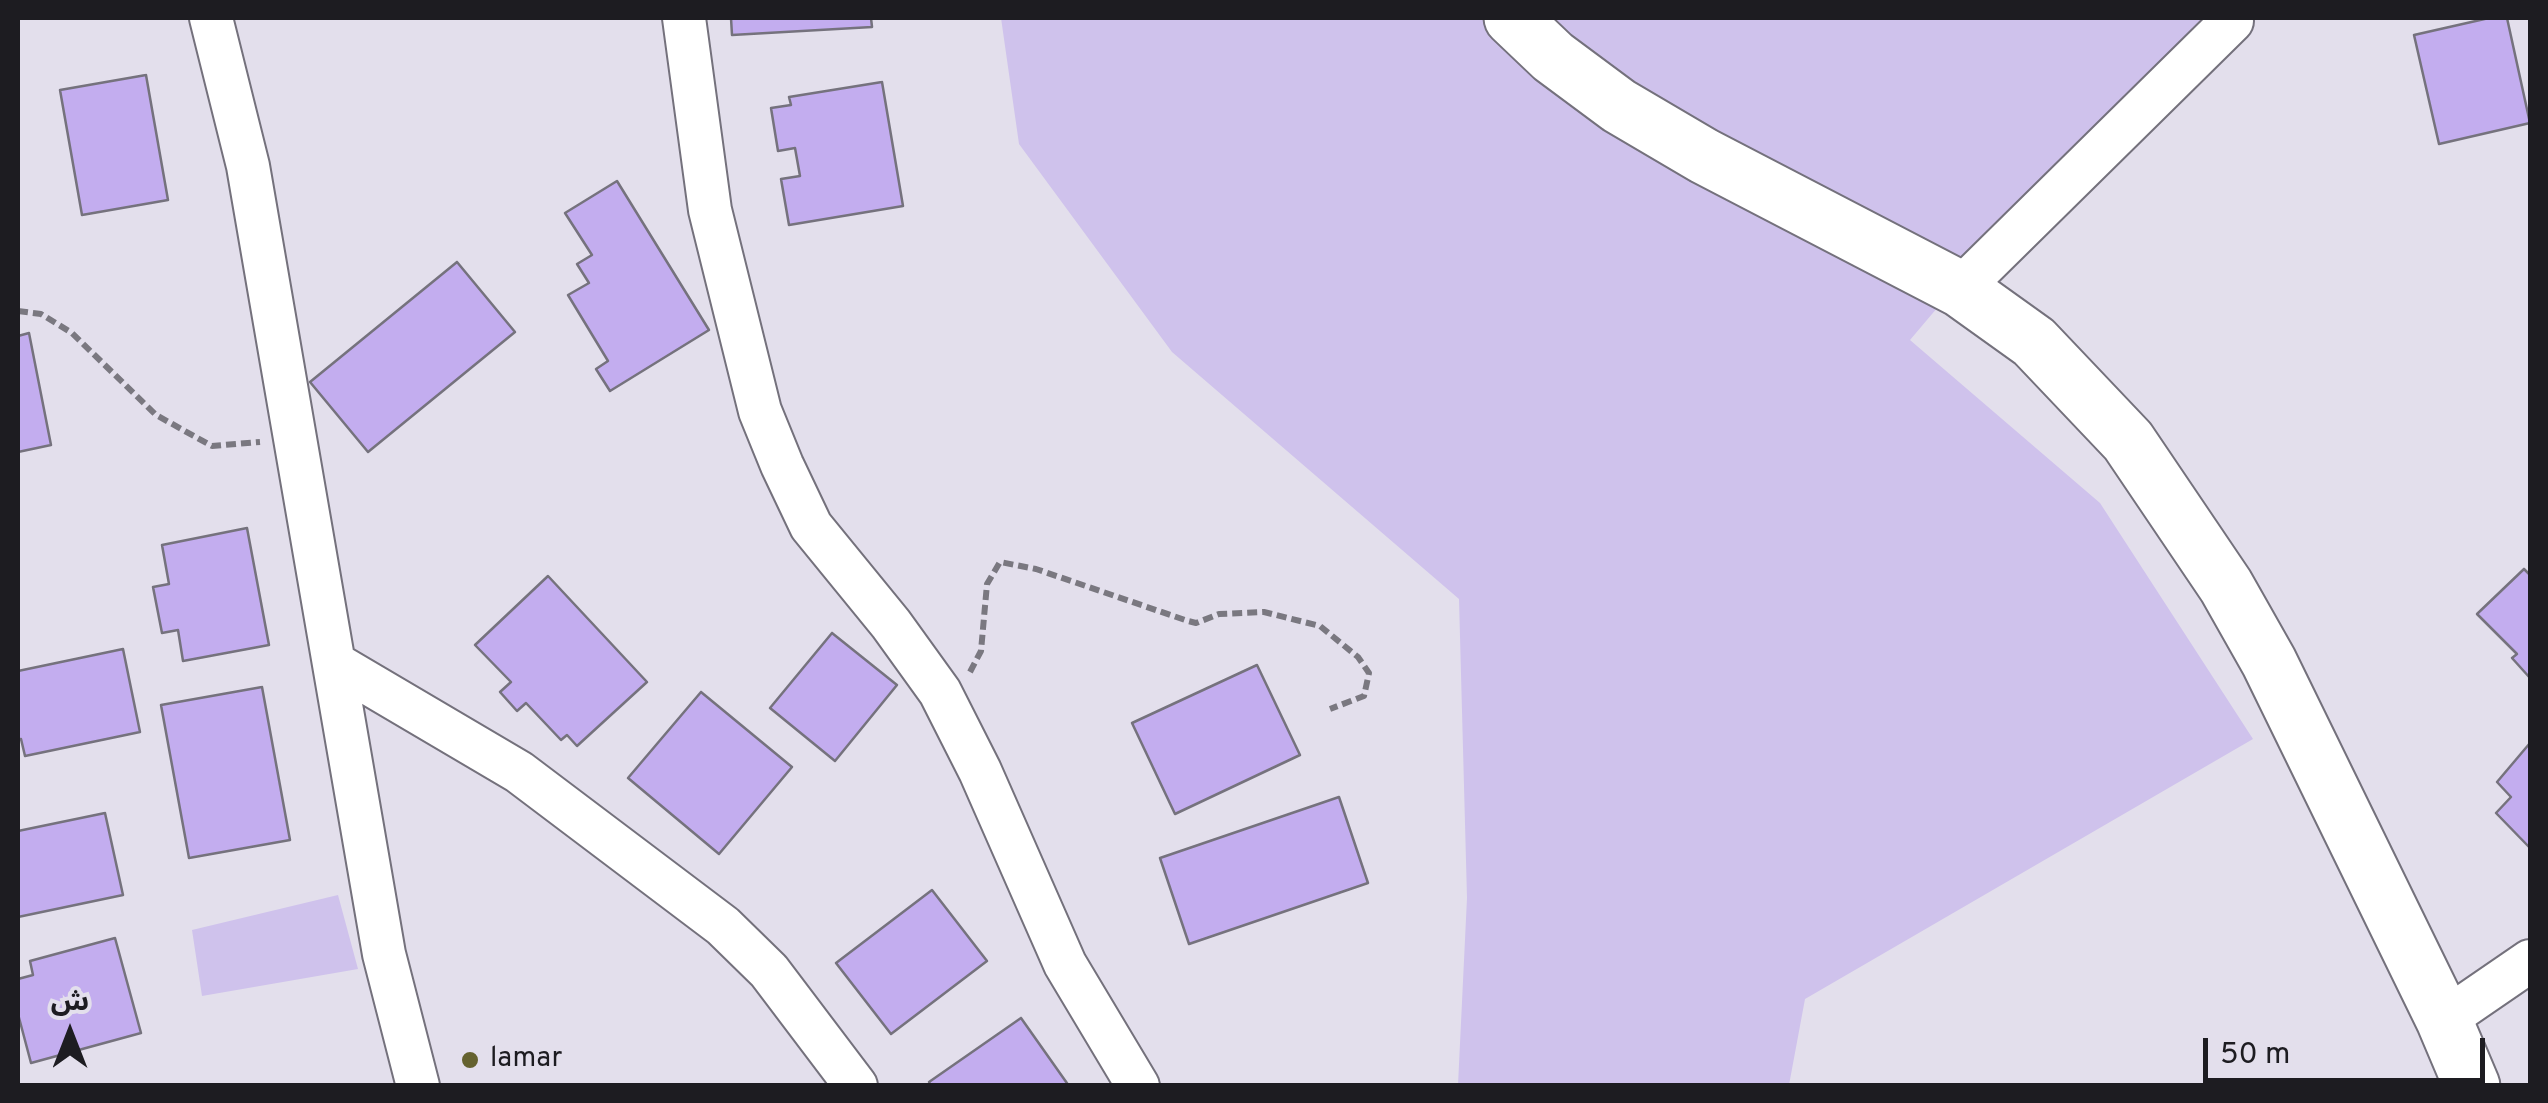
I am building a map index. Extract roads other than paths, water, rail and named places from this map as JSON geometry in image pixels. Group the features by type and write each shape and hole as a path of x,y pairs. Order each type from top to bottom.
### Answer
{"street":[{"path":"211,18 248,166 384,954 418,1086"},
{"path":"684,18 710,210 760,412 810,526 891,624 940,692 980,771 1065,964 1138,1086"},
{"path":"1512,18 1552,57 1619,106 1704,156 1960,289 2034,342 2077,384 2128,441 2188,527 2270,662 2444,1020 2472,1086"},
{"path":"1960,289 2232,21"},
{"path":"334,663 519,772 724,926 768,972 856,1086"},
{"path":"2444,1020 2530,960"}],"place":[{"name":"lamar","path":"470,1060"}]}
